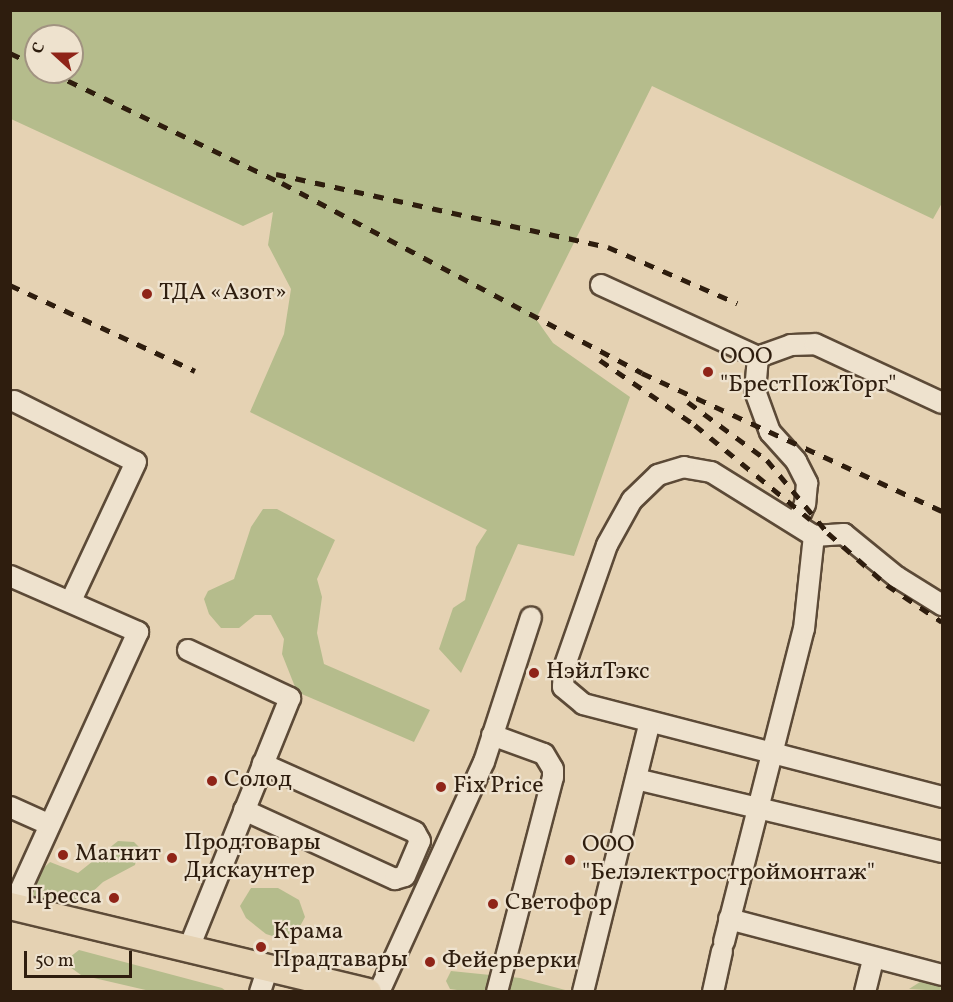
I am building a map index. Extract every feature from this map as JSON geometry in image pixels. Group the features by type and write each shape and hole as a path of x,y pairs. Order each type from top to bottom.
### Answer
{"main road":[{"path":"12,906 368,992"}],"lane":[{"path":"601,285 758,357 791,345 814,344 942,403"},
{"path":"758,357 753,380 762,412 775,440 796,461 807,483 805,504 796,524"},
{"path":"14,401 136,462 71,601"},
{"path":"942,605 897,577 844,534 814,536 726,479 697,467 671,469 658,475 632,500 598,565 562,678 563,687 575,700 650,722 942,797"},
{"path":"713,992 756,808 808,610 814,536"},
{"path":"10,576 138,632 12,906"},
{"path":"379,992 484,762 531,617"},
{"path":"188,650 290,698 189,948"},
{"path":"583,992 650,722"},
{"path":"492,735 543,754 553,769 553,777 497,992"},
{"path":"244,810 395,879 405,876 420,841 415,832 264,764"},
{"path":"636,779 942,852"},
{"path":"10,807 48,824"},
{"path":"729,919 873,959 942,975"},
{"path":"865,992 873,959"},
{"path":"260,992 268,968"}],"green space":[{"path":"10,11 942,11 942,203 933,219 652,86 536,319 553,343 630,397 574,556 518,544 461,673 439,649 453,608 465,600 476,547 487,530 250,412 284,334 291,289 268,245 273,212 243,226 11,119"},
{"path":"263,509 277,509 335,540 317,579 322,597 317,633 324,664 430,710 414,742 297,692 282,654 284,639 271,615 255,615 239,628 221,628 209,614 204,599 208,591 234,579 251,527"},
{"path":"118,841 134,842 139,847 135,865 103,882 87,897 62,906 11,896 10,879 28,883 50,862 78,873"},
{"path":"251,888 278,888 299,900 305,917 298,930 282,939 266,934 246,918 240,906"},
{"path":"79,950 222,988 226,991 150,991 81,975 70,967 70,957"},
{"path":"451,971 520,978 569,991 450,989 446,981"},
{"path":"920,982 942,985 942,991 909,989"}],"railway":[{"path":"10,53 24,59"},
{"path":"75,84 282,183 642,373 942,511"},
{"path":"276,174 608,247 737,303"},
{"path":"10,285 195,371"},
{"path":"600,360 695,425 810,519"},
{"path":"688,402 767,460 828,533 887,585 942,622"}],"place":[{"name":"ТДА «Азот»","path":"147,294"},
{"name":"ООО \"БрестПожТорг\"","path":"708,372"},
{"name":"НэйлТэкс","path":"534,673"},
{"name":"Солод","path":"212,781"},
{"name":"Fix Price","path":"441,787"},
{"name":"Магнит","path":"63,855"},
{"name":"Продтовары Дискаунтер","path":"172,858"},
{"name":"ООО \"Белэлектростроймонтаж\"","path":"570,860"},
{"name":"Пресса","path":"114,898"},
{"name":"Светофор","path":"493,904"},
{"name":"Крама Прадтавары","path":"261,947"},
{"name":"Фейерверки","path":"430,962"}]}
